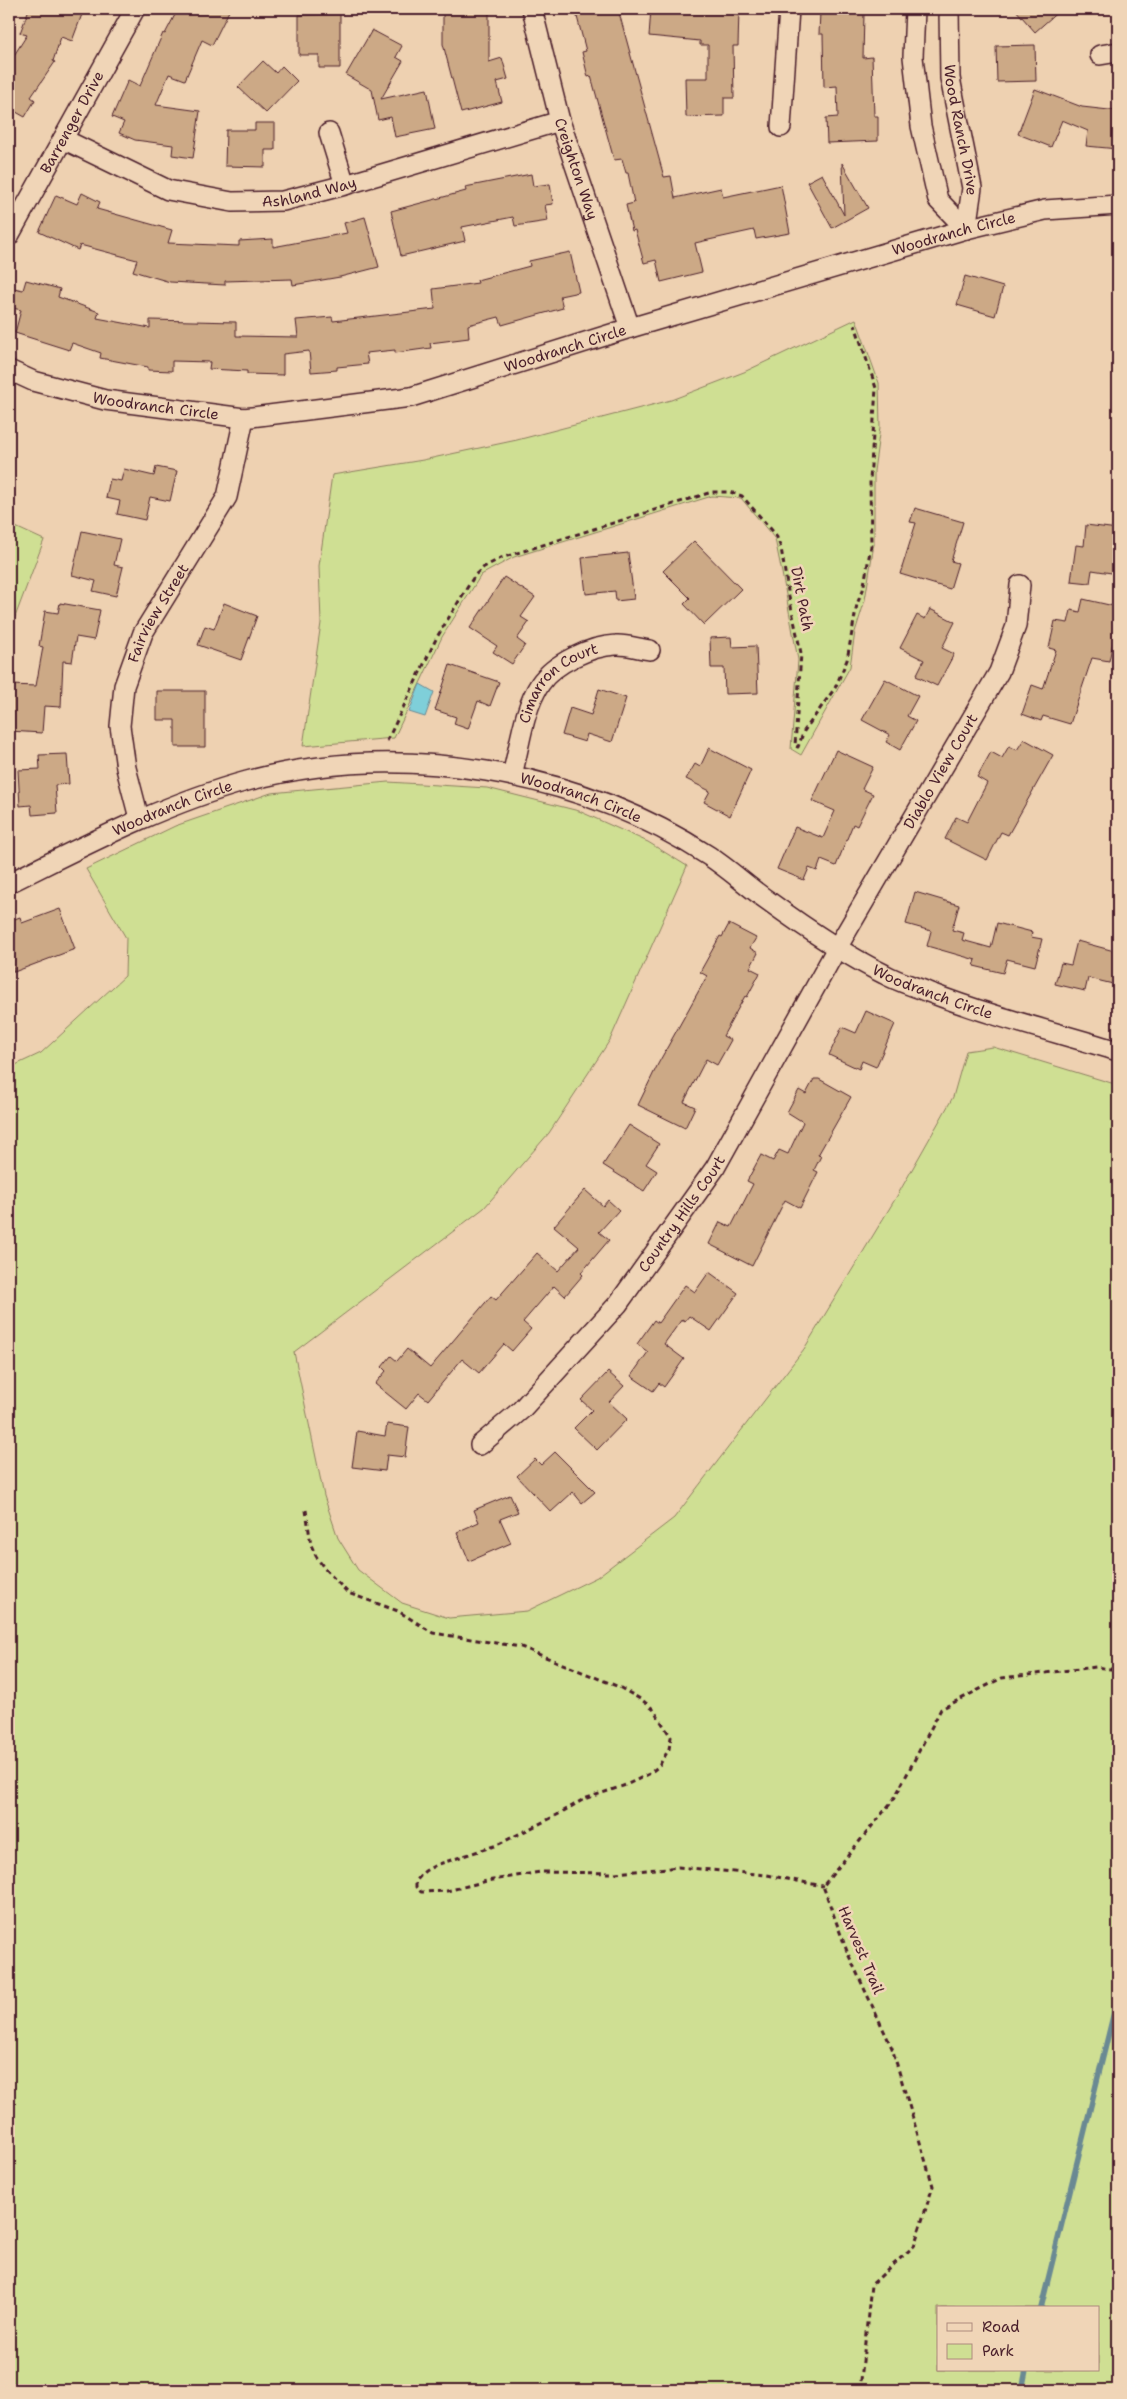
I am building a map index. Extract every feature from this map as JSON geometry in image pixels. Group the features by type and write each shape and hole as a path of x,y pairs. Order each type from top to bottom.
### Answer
{"street":[{"name":"Barrenger Drive","path":"9,236 135,9"},
{"name":"Creighton Way","path":"532,9 560,121 630,328"},
{"path":"781,127 788,9"},
{"name":"Wood Ranch Drive","path":"915,9 913,58 921,126 938,200 966,229"},
{"name":"Wood Ranch Drive","path":"949,9 950,78 972,188 966,229"},
{"name":"Ashland Way","path":"63,139 168,190 232,202 283,201 345,185 560,121"},
{"path":"329,133 345,185"},
{"name":"Woodranch Circle","path":"9,370 33,381 105,400 244,418 411,397 630,328 966,229 1045,210 1118,206"},
{"name":"Fairview Street","path":"139,818 126,768 120,726 124,686 143,633 227,497 244,418"},
{"name":"Diablo View Court","path":"836,948 999,672 1016,626 1020,585"},
{"name":"Cimarron Court","path":"512,775 528,710 540,683 561,664 586,650 616,645 650,650"},
{"name":"Woodranch Circle","path":"9,883 139,818 245,782 306,768 364,763 444,764 512,775 582,794 646,822 709,856 836,948 885,976 961,1005 1118,1051"},
{"name":"Country Hills Court","path":"480,1445 521,1410 618,1304 715,1168 836,948"}],"path":[{"name":"Dirt Path","path":"387,741 437,636 475,575 484,567 501,558 712,492 730,492 742,496 753,506 776,535 781,548 801,653 795,746 798,747 804,731 835,688 847,660 857,604 863,590 871,546 870,481 876,388 855,325"},
{"path":"306,1510 311,1545 316,1556 324,1568 348,1593 398,1611 434,1633 521,1647 619,1687 642,1700 653,1709 671,1737 669,1749 659,1766 649,1774 626,1785 584,1799 557,1815 497,1845 436,1865 425,1871 416,1880 416,1887 421,1892 447,1891 487,1881 540,1872 615,1873 678,1867 767,1875 823,1886 894,1799 941,1708 1002,1678 1096,1667 1118,1670"},
{"name":"Harvest Trail","path":"823,1886 848,1954 892,2048 932,2186 914,2246 871,2285 860,2390"}],"green space":[{"path":"856,319 879,383 880,427 874,471 874,544 865,600 855,632 850,667 801,755 791,749 798,660 775,539 741,498 712,496 514,557 481,575 442,637 394,738 303,746 321,623 319,566 332,475 423,460 517,440 671,400 744,372"},
{"path":"9,524 44,540 9,633"},
{"path":"388,782 487,788 579,811 648,842 687,866 610,1040 549,1133 484,1208 294,1352 324,1496 338,1538 358,1570 402,1603 449,1618 527,1611 597,1577 674,1518 804,1349 897,1196 953,1097 966,1051 993,1047 1118,1085 1118,2390 9,2390 9,1068 41,1053 125,976 126,938 86,869 175,826 271,793"}],"water":[{"path":"420,684 434,692 425,717 409,712"}],"building":[{"path":"29,9 84,9 72,41 61,37 53,61 55,62 31,97 35,100 25,117 9,108 9,63 27,35 20,33"},
{"path":"178,9 230,9 212,45 202,40 185,80 169,74 156,105 200,111 193,158 172,155 173,145 135,140 119,133 124,122 112,117 128,80 140,86 163,33 165,34"},
{"path":"475,9 489,9 489,62 502,58 508,79 497,82 502,102 461,113 443,44 443,12 475,12"},
{"path":"575,9 618,9 664,177 671,176 675,198 721,188 723,197 781,185 790,233 756,239 754,230 695,243 702,272 661,282 656,260 644,263 635,230 632,231 626,205 634,203 628,173 626,173 622,159 614,160 591,76 588,77 582,52 586,51"},
{"path":"651,9 739,10 738,46 733,46 734,98 724,98 724,116 686,117 685,78 708,78 708,45 700,45 700,41 649,36"},
{"path":"1015,9 1061,9 1035,32"},
{"path":"820,12 864,13 863,58 872,57 874,116 878,116 878,141 827,143 826,118 838,117 837,86 824,87 823,34 819,34"},
{"path":"340,14 340,68 319,68 319,55 299,55 299,15"},
{"path":"372,30 402,46 396,57 403,61 381,99 427,89 435,129 395,137 391,117 378,120 372,90 346,75"},
{"path":"1035,45 1036,81 997,82 996,46"},
{"path":"263,61 276,73 282,66 297,81 266,113 238,87"},
{"path":"1035,89 1082,107 1118,111 1118,149 1086,146 1088,131 1062,120 1051,147 1018,134"},
{"path":"255,123 275,123 275,150 265,150 265,167 225,166 226,130 255,130"},
{"path":"842,163 868,208 832,228 807,182 822,174 844,215"},
{"path":"531,174 533,186 550,184 553,204 545,205 548,221 515,226 513,217 462,227 465,241 401,256 391,211 466,191 465,187"},
{"path":"82,193 100,202 97,209 172,230 168,243 239,246 239,241 273,239 273,247 347,233 344,223 365,217 379,267 340,277 293,285 292,279 225,281 225,285 170,282 133,271 137,260 80,245 78,250 39,232 56,195 77,204"},
{"path":"570,252 579,292 560,296 563,308 502,325 499,317 468,325 469,338 430,343 431,348 395,353 395,350 366,353 368,364 337,367 337,370 311,372 309,351 283,354 283,375 247,374 247,371 209,369 210,362 172,361 172,371 148,370 148,367 100,358 101,353 72,343 69,350 15,333 21,310 9,307 14,288 23,290 26,280 60,289 58,297 99,312 97,318 150,328 150,320 236,322 236,336 298,337 296,320 332,317 333,321 435,309 433,289 478,283 477,280 530,266 529,261"},
{"path":"965,276 1003,287 995,316 957,305"},
{"path":"156,467 177,471 170,501 150,497 145,520 117,514 120,501 106,498 110,479 121,481 124,469 154,476"},
{"path":"915,508 963,522 951,561 958,563 950,589 900,574 916,523 910,522"},
{"path":"1086,525 1118,529 1118,574 1092,570 1090,583 1071,581 1076,545 1084,546"},
{"path":"82,531 120,539 114,565 123,567 116,596 93,591 96,581 72,575"},
{"path":"694,541 741,589 704,625 684,604 690,598 663,571"},
{"path":"628,553 634,599 616,601 615,591 586,594 582,558"},
{"path":"504,577 535,597 521,617 529,622 517,639 525,645 512,664 493,652 497,646 470,628"},
{"path":"1083,599 1118,607 1118,628 1116,628 1109,661 1092,658 1070,724 1043,716 1041,721 1022,714 1032,685 1043,689 1056,650 1049,648 1055,621 1068,623 1071,610 1080,612"},
{"path":"60,603 100,610 94,640 76,637 72,662 63,661 61,707 44,706 42,733 9,731 11,685 36,686 43,647 39,646 45,611 58,613"},
{"path":"224,603 257,616 241,660 198,645 205,626 214,629"},
{"path":"930,609 955,622 942,648 954,654 937,686 916,676 924,660 900,648 917,615 925,619"},
{"path":"731,637 732,647 756,646 758,693 725,694 724,668 711,668 710,638"},
{"path":"450,665 499,682 490,706 478,701 468,729 454,724 456,717 435,710"},
{"path":"885,679 918,696 907,716 916,721 900,750 886,742 890,735 862,720"},
{"path":"599,689 626,698 612,742 587,734 585,742 562,735 570,708 591,715"},
{"path":"157,691 205,691 205,747 175,747 175,720 157,720"},
{"path":"1024,739 1053,755 1008,835 1001,832 987,860 945,839 956,817 967,822 987,783 977,777 991,752 1002,758 1009,746 1017,750"},
{"path":"709,748 751,770 730,816 704,802 710,791 686,779 695,764 700,767"},
{"path":"836,750 873,767 862,789 873,794 857,826 853,824 836,866 821,860 817,871 809,868 804,880 777,869 795,827 823,838 835,811 812,801"},
{"path":"67,754 69,784 55,785 57,813 32,815 31,805 20,806 18,770 40,769 39,755"},
{"path":"915,892 959,905 952,930 964,933 962,940 991,948 997,923 1032,932 1031,937 1042,939 1035,966 1007,959 1003,973 974,966 976,960 927,946 931,931 906,924"},
{"path":"60,909 75,949 14,972 9,957 9,921 20,917 22,923"},
{"path":"729,924 756,938 750,948 758,953 750,968 760,973 723,1036 731,1040 717,1065 706,1059 684,1102 695,1107 685,1128 638,1105 658,1064 707,976 700,972"},
{"path":"1077,941 1118,952 1118,965 1113,984 1088,978 1085,991 1055,984 1061,963 1071,965"},
{"path":"866,1011 895,1024 876,1067 862,1061 859,1069 829,1055 842,1027 856,1033"},
{"path":"814,1079 819,1079 851,1097 818,1155 821,1156 814,1170 818,1172 800,1208 785,1200 752,1266 709,1244 720,1222 731,1227 753,1184 747,1181 761,1155 773,1161 779,1150 788,1154 803,1122 787,1112 799,1090 806,1094"},
{"path":"629,1125 659,1144 646,1164 657,1171 644,1191 603,1165"},
{"path":"585,1190 603,1206 608,1200 619,1210 599,1232 609,1240 581,1273 583,1275 565,1296 554,1286 523,1322 531,1329 512,1351 504,1344 479,1373 462,1359 428,1400 419,1393 406,1409 375,1384 386,1371 382,1367 391,1356 397,1361 407,1349 430,1368 491,1296 496,1300 537,1253 558,1271 579,1247 554,1226"},
{"path":"709,1272 738,1293 711,1331 689,1316 685,1321 682,1319 664,1344 684,1359 664,1387 659,1383 653,1391 631,1376 648,1352 637,1344 654,1320 658,1323 685,1285 695,1292"},
{"path":"608,1372 624,1386 609,1402 627,1419 597,1450 574,1428 592,1410 581,1400"},
{"path":"387,1424 409,1427 405,1457 387,1455 385,1471 352,1467 357,1431 385,1436"},
{"path":"555,1452 595,1492 582,1503 573,1492 551,1512 517,1476 535,1459 541,1465"},
{"path":"510,1495 518,1512 500,1519 511,1543 469,1561 457,1532 479,1522 474,1510"}],"waterway":[{"path":"1041,2306 1118,1996"},
{"path":"1022,2390 1026,2372"}]}
